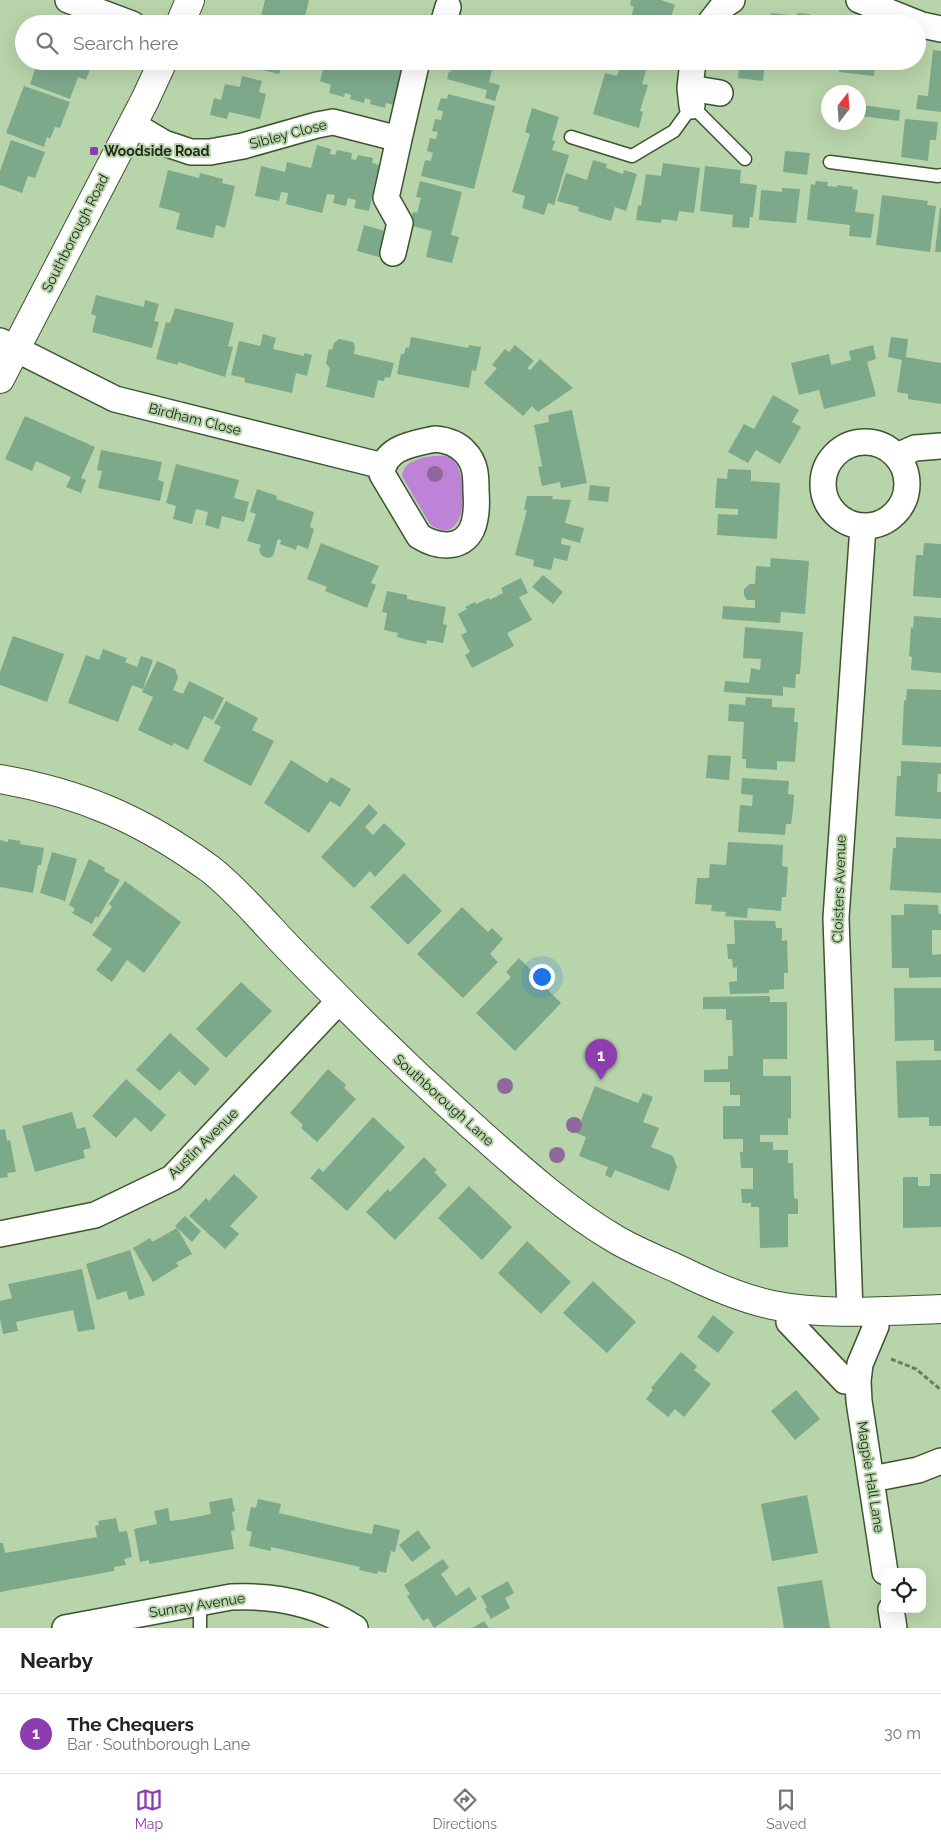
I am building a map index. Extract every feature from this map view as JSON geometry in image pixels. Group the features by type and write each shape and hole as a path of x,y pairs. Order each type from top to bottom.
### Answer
{"street":[{"path":"68,0 108,15"},
{"path":"184,15 190,0"},
{"path":"716,15 723,6 732,0"},
{"path":"859,0 897,15"},
{"path":"926,26 941,29"},
{"name":"Southborough Road","path":"0,378 8,344 132,124 159,70"},
{"path":"393,253 400,223 386,198 415,70"},
{"path":"693,70 691,97 720,93"},
{"name":"Sibley Close","path":"132,124 164,143 191,152 210,152 243,146 333,122 399,139"},
{"name":"Birdham Close","path":"8,344 115,399 383,466"},
{"path":"434,439 448,440 457,445 472,460 476,471 477,508 472,530 465,538 453,545 443,546 429,543 419,536 382,474 383,466 391,453 403,446 434,439"},
{"path":"860,441 876,442 890,449 901,461 907,475 907,490 902,505 892,517 878,524 863,526 847,523 834,514 826,500 822,485 825,470 833,456 845,446 860,441"},
{"path":"896,456 916,448 941,446"},
{"name":"Cloisters Avenue","path":"863,526 836,918 863,1312"},
{"name":"Southborough Lane","path":"0,779 35,785 72,795 107,808 166,840 212,871 240,896 416,1076 496,1148 560,1200 617,1240 726,1291 772,1305 863,1312 941,1308"},
{"name":"Austin Avenue","path":"0,1234 95,1215 172,1178 340,1000"},
{"path":"789,1307 789,1322 845,1380 858,1381"},
{"name":"Magpie Hall Lane","path":"863,1312 876,1326 860,1364 858,1381 885,1568"},
{"path":"872,1480 918,1470 941,1461"},
{"name":"Sunray Avenue","path":"65,1628 231,1596 278,1598 300,1603 323,1610 355,1628"},
{"path":"892,1613 894,1628"}],"lane":[{"path":"571,137 632,156 674,131 691,97 744,159"},
{"path":"830,162 941,175"},
{"path":"200,1602 200,1628"}],"path":[{"path":"866,1348 916,1369 941,1390"}],"shaded area":[{"path":"433,456 449,457 456,464 461,476 462,506 459,519 453,528 443,530 430,524 402,476 403,471 413,461"}],"building":[{"path":"265,0 309,0 305,15 261,15"},
{"path":"631,0 661,0 675,5 672,15 632,15 634,7 630,5"},
{"path":"771,13 788,15 771,15"},
{"path":"797,13 810,14 797,15"},
{"path":"933,50 941,51 941,112 916,109 918,95 928,96"},
{"path":"35,70 90,70 86,80 78,77 70,99 30,84"},
{"path":"263,70 280,70 279,74"},
{"path":"323,70 404,70 394,105 386,103 385,108 370,104 371,100 365,98 364,103 350,99 351,95 345,93 344,97 329,93 331,85 320,81"},
{"path":"452,70 492,70 489,82 500,85 495,101 485,98 487,90 447,79 449,71 451,72"},
{"path":"619,70 646,70 642,84 648,85 640,111 643,112 639,128 593,114 605,73 617,76"},
{"path":"739,70 764,70 763,81 738,78"},
{"path":"839,70 874,70 874,76 839,72"},
{"path":"242,76 262,81 259,92 266,94 260,119 229,112 227,119 210,115 214,98 221,100 225,84 240,87"},
{"path":"24,86 70,102 60,128 55,127 50,139 47,137 44,147 6,133"},
{"path":"448,94 495,106 474,189 421,176 425,160 431,161 433,153 427,151 430,138 436,139 438,132 432,131 435,119 441,120 443,111 437,110 441,98 447,99"},
{"path":"866,106 900,110 899,121 866,117"},
{"path":"532,108 559,117 552,140 555,141 552,150 569,155 554,205 548,203 544,215 522,208 525,196 512,192 530,134 525,132"},
{"path":"905,119 938,122 936,140 930,140 928,161 901,157"},
{"path":"11,140 45,152 35,178 28,176 22,193 0,185 0,171"},
{"path":"317,145 331,149 330,154 335,155 337,150 352,153 351,159 356,160 358,155 373,158 372,163 379,165 369,211 354,208 356,200 348,198 346,206 333,203 335,195 327,194 322,213 286,204 288,193 281,192 279,201 255,196 261,166 285,172 287,162 311,168"},
{"path":"785,151 810,153 807,175 783,172"},
{"path":"593,160 607,164 606,168 623,174 624,170 637,174 626,211 615,207 611,221 578,211 579,207 557,201 566,173 587,180"},
{"path":"663,163 700,168 694,213 679,211 677,221 662,219 661,223 636,220 638,205 641,206 646,174 661,176"},
{"path":"705,166 741,170 740,183 757,185 753,217 750,217 749,228 732,227 733,215 700,211"},
{"path":"168,170 199,178 200,173 223,179 222,183 235,186 225,228 216,225 213,238 176,229 180,213 159,207"},
{"path":"420,181 462,192 451,235 459,237 452,263 426,257 432,231 409,225 413,212 417,213 421,198 416,197"},
{"path":"816,181 828,182 827,186 853,187 852,189 858,190 855,212 874,214 871,238 849,236 850,225 807,220 811,184 815,185"},
{"path":"782,188 800,189 796,223 759,220 761,190 782,192"},
{"path":"882,195 928,201 927,205 936,206 930,252 876,245"},
{"path":"940,208 941,252 935,252"},
{"path":"364,225 385,231 379,257 357,251"},
{"path":"96,295 144,307 145,300 159,304 154,321 159,322 152,348 92,332 96,316 91,314"},
{"path":"175,308 234,323 228,346 233,347 225,377 178,362 178,365 156,359 166,322 170,323"},
{"path":"263,334 276,338 273,349 304,356 304,353 312,355 307,376 296,373 292,393 244,382 245,378 231,375 239,341 260,346"},
{"path":"411,337 468,348 469,345 481,347 476,371 472,370 469,388 397,374 401,354 404,354 406,347 409,348"},
{"path":"891,337 908,339 906,357 941,363 941,404 908,399 908,394 897,392 902,360 888,357"},
{"path":"339,339 353,342 355,346 354,354 394,363 390,378 385,377 384,381 378,380 374,398 326,387 330,369 326,363 329,349 332,350 334,343"},
{"path":"515,345 534,361 527,368 530,370 540,359 573,388 538,412 532,406 523,416 484,383 497,368 492,365 505,349 509,352"},
{"path":"873,345 876,359 867,362 876,396 824,409 819,390 799,395 791,363 829,354 831,365 851,360 849,351"},
{"path":"773,395 799,410 792,422 801,427 780,464 756,450 748,463 728,452 744,424 754,429"},
{"path":"572,410 587,483 561,488 560,482 542,486 538,467 542,466 534,425 549,422 548,415"},
{"path":"25,416 95,447 81,478 86,480 81,493 66,487 71,477 36,461 32,471 5,459"},
{"path":"101,450 162,462 158,480 164,482 160,501 98,488 102,471 97,470"},
{"path":"176,464 239,480 234,498 249,502 244,522 222,516 219,529 205,525 208,512 196,509 192,524 173,519 176,506 166,503"},
{"path":"728,469 751,470 751,481 780,483 777,539 717,535 718,514 738,515 738,509 715,508 717,478 727,479"},
{"path":"590,485 610,487 608,502 588,500"},
{"path":"257,489 277,496 276,499 314,512 310,527 314,529 308,549 297,545 296,550 280,544 281,540 278,539 273,556 268,558 262,556 259,550 261,545 247,541 256,514 250,512"},
{"path":"527,496 553,496 552,499 571,500 565,523 584,528 580,543 562,538 561,544 571,546 567,561 554,558 551,570 533,566 534,560 515,555 527,510 524,510"},
{"path":"321,543 379,566 371,583 376,585 367,608 325,591 327,587 307,579"},
{"path":"924,543 941,544 941,598 913,596 916,555 923,555"},
{"path":"771,558 809,561 805,614 781,612 780,623 722,619 723,606 755,608 755,600 747,600 744,595 744,589 750,584 755,584 756,566 770,567"},
{"path":"543,575 563,592 553,604 532,587"},
{"path":"521,578 528,593 519,597 532,620 507,633 514,646 472,668 465,655 470,652 461,635 467,632 458,614 467,609 465,607 475,602 476,604 489,598 490,600 503,593 501,588"},
{"path":"387,591 407,595 407,599 446,607 443,624 447,625 443,643 427,640 426,644 412,641 397,637 398,633 384,630 387,613 382,612"},
{"path":"914,616 941,618 941,673 911,670 912,657 909,656 911,627 913,628"},
{"path":"745,627 803,632 800,674 796,674 795,688 783,687 783,696 724,692 725,681 749,683 751,668 760,670 761,659 743,658"},
{"path":"13,636 64,654 47,702 0,685 0,672"},
{"path":"103,649 127,658 125,662 137,667 141,656 153,660 143,689 132,685 118,722 68,703 86,655 99,660"},
{"path":"157,661 175,669 178,678 173,690 183,694 189,681 224,698 213,720 204,716 188,750 174,743 172,746 138,730 153,697 142,692"},
{"path":"907,689 941,690 941,747 902,745 904,700 906,701"},
{"path":"746,697 772,699 772,707 795,708 794,722 798,722 795,762 777,761 777,770 746,768 746,759 742,759 744,722 728,721 729,704 745,705"},
{"path":"226,701 258,718 252,730 274,741 251,786 203,761 221,727 214,723"},
{"path":"708,755 731,756 729,780 706,778"},
{"path":"291,760 327,783 331,777 351,789 340,807 330,801 309,833 264,803"},
{"path":"901,761 941,763 941,774 938,774 937,792 941,792 941,819 895,816 897,776 901,776"},
{"path":"742,778 789,781 788,794 794,795 793,810 791,824 786,824 785,835 738,832 740,805 752,806 753,795 741,794"},
{"path":"369,804 378,813 365,827 373,835 384,823 406,844 375,877 370,871 354,888 321,857"},
{"path":"896,837 941,839 941,893 890,890 893,848 896,848"},
{"path":"8,839 21,841 20,844 44,848 41,865 38,865 33,893 0,887 0,840 8,842"},
{"path":"728,842 783,845 782,866 788,867 786,897 782,897 781,911 748,908 747,918 725,916 726,912 711,911 712,905 695,904 697,878 709,878 710,864 726,865"},
{"path":"52,852 77,859 65,901 40,893"},
{"path":"89,859 105,868 104,871 120,880 98,918 96,916 92,924 72,913 75,909 69,905"},
{"path":"404,873 442,911 408,945 370,907"},
{"path":"125,881 181,922 144,973 127,960 112,982 96,970 112,949 92,935 112,907 109,904"},
{"path":"904,904 938,905 939,914 941,914 941,930 932,930 932,955 941,954 941,977 909,978 909,968 892,968 891,915 904,915"},
{"path":"462,907 488,932 492,928 503,939 490,954 498,962 463,998 417,954"},
{"path":"734,920 775,921 776,928 782,928 782,941 787,940 788,973 784,973 784,989 769,990 769,993 730,994 729,982 737,981 737,967 733,968 732,959 728,959 727,944 735,944"},
{"path":"519,958 533,972 528,977 537,985 540,982 561,1003 515,1051 476,1013 511,977 506,972"},
{"path":"241,982 272,1011 226,1058 196,1029"},
{"path":"894,988 941,988 941,1051 934,1051 934,1040 895,1041"},
{"path":"770,996 770,1002 787,1002 787,1059 763,1059 763,1076 791,1076 791,1119 788,1118 788,1135 760,1135 760,1142 773,1142 773,1150 788,1150 788,1163 793,1163 794,1198 798,1199 798,1214 788,1214 788,1247 760,1248 759,1207 751,1207 751,1203 742,1203 741,1189 753,1189 753,1168 741,1168 740,1152 743,1152 743,1139 723,1139 723,1106 740,1106 740,1095 730,1095 730,1082 704,1082 704,1070 728,1069 728,1056 733,1056 732,1020 726,1020 726,1009 703,1009 703,997"},
{"path":"170,1033 210,1069 195,1086 179,1071 160,1091 136,1070"},
{"path":"941,1060 941,1126 929,1126 929,1117 898,1118 896,1061"},
{"path":"328,1069 346,1085 344,1088 356,1099 317,1142 301,1128 303,1125 290,1113"},
{"path":"126,1079 166,1115 151,1132 135,1117 116,1138 92,1116"},
{"path":"595,1086 638,1103 643,1093 653,1097 643,1122 659,1128 651,1147 673,1156 677,1167 669,1191 615,1170 611,1178 605,1175 608,1167 579,1156 586,1137 576,1133"},
{"path":"72,1112 77,1129 85,1127 91,1148 83,1150 85,1158 35,1172 22,1126"},
{"path":"373,1117 405,1147 347,1211 310,1178 319,1168 323,1172"},
{"path":"5,1129 7,1141 10,1140 16,1172 7,1173 8,1177 0,1178 0,1130"},
{"path":"424,1157 437,1170 434,1172 447,1185 395,1240 366,1212 388,1189 390,1192"},
{"path":"234,1174 258,1197 230,1226 239,1234 225,1249 189,1216 206,1198 209,1201"},
{"path":"930,1174 941,1174 941,1227 903,1228 903,1177 918,1177 918,1186 930,1186"},
{"path":"469,1186 512,1227 482,1260 438,1218"},
{"path":"185,1216 201,1231 192,1242 175,1226"},
{"path":"177,1228 192,1254 176,1263 179,1266 153,1282 133,1248 150,1238 152,1242"},
{"path":"527,1241 571,1282 541,1314 498,1273"},
{"path":"130,1250 145,1295 129,1300 126,1291 97,1300 86,1264"},
{"path":"82,1269 95,1329 78,1332 73,1310 16,1322 18,1331 3,1334 0,1319 0,1301 12,1298 8,1284"},
{"path":"593,1281 636,1322 607,1353 563,1313"},
{"path":"713,1315 734,1332 718,1353 697,1337"},
{"path":"681,1352 697,1366 694,1370 711,1384 684,1417 675,1409 668,1417 646,1399 653,1390 651,1388"},
{"path":"796,1390 820,1419 795,1440 771,1411"},
{"path":"807,1495 818,1553 772,1561 761,1504"},
{"path":"232,1498 235,1511 232,1512 235,1530 231,1531 234,1549 149,1564 149,1560 140,1562 134,1529 157,1524 154,1511 168,1508 170,1521 179,1520 211,1514 209,1502"},
{"path":"258,1499 281,1504 279,1513 347,1529 372,1534 374,1524 400,1530 395,1552 391,1551 386,1573 378,1571 377,1574 359,1570 360,1567 271,1547 271,1551 249,1546 252,1532 246,1530 251,1507 256,1508"},
{"path":"116,1518 119,1532 127,1531 132,1557 124,1559 126,1565 114,1567 114,1571 0,1592 0,1543 3,1543 5,1553 97,1537 95,1526 99,1525 98,1521"},
{"path":"418,1530 431,1548 412,1562 399,1545"},
{"path":"443,1559 449,1568 441,1574 456,1596 469,1587 477,1599 434,1628 428,1618 423,1621 407,1596 410,1594 404,1585"},
{"path":"822,1580 830,1628 784,1628 777,1587"},
{"path":"508,1581 514,1593 505,1598 510,1608 491,1619 485,1609 487,1607 481,1596"},
{"path":"484,1621 489,1628 472,1628"}],"place":[{"name":"Woodside Road","path":"94,151"},
{"name":"The Chequers","path":"601,1080"}]}
